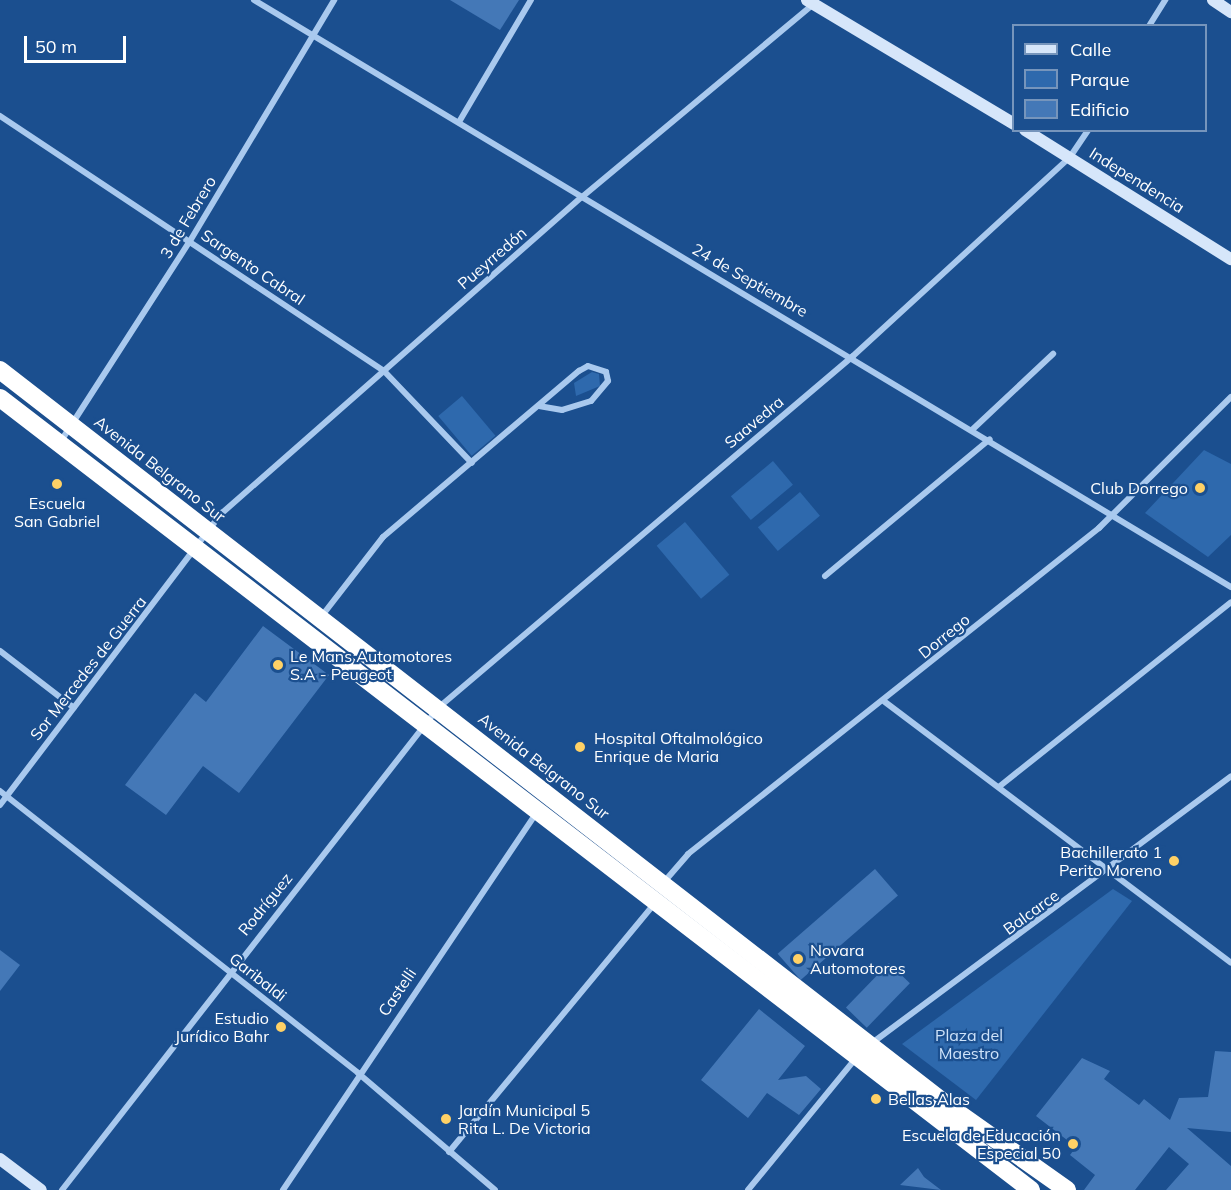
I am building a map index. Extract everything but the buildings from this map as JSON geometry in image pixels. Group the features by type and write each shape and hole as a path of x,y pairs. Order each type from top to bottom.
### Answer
{"highway":[{"name":"Avenida Belgrano Sur","path":"0,370 872,1044 1067,1190"},
{"path":"0,398 426,723 655,903 858,1056 1029,1190"}],"street":[{"name":"24 de Septiembre","path":"254,0 853,356 1231,587"},
{"name":"3 de Febrero","path":"59,444 190,241 333,0"},
{"path":"459,122 531,0"},
{"path":"1150,24 1165,0"},
{"path":"1213,0 1231,12"},
{"path":"813,1 1012,123"},
{"name":"Pueyrredón","path":"197,548 222,513 582,197 813,1"},
{"name":"Sargento Cabral","path":"0,116 384,371 472,463"},
{"name":"Independencia","path":"1028,132 1231,259"},
{"name":"Saavedra","path":"426,723 438,708 853,356 1070,158 1087,132"},
{"path":"973,429 1053,354"},
{"path":"320,618 372,548 472,463 540,406 588,366 606,372 608,381 591,401 562,410 540,406"},
{"name":"Dorrego","path":"663,883 688,854 885,702 1114,514 1231,397"},
{"path":"825,576 990,440"},
{"name":"Sor Mercedes de Guerra","path":"0,805 197,548"},
{"path":"1000,786 1231,602"},
{"path":"0,651 74,708"},
{"path":"885,702 1000,786 1231,963"},
{"name":"Rodríguez","path":"62,1190 229,971 426,723"},
{"name":"Balcarce","path":"748,1190 858,1056 872,1044 1111,870 1231,776"},
{"name":"Garibaldi","path":"0,791 358,1073 495,1190"},
{"name":"Castelli","path":"283,1190 358,1073 538,811"},
{"path":"449,1152 655,903"},
{"path":"0,1159 41,1190"},
{"path":"1029,1190 1043,1171"}],"green space":[{"path":"592,372 599,374 600,386 576,396 574,383"},
{"path":"462,396 495,436 472,456 438,416"},
{"name":"Club Dorrego","path":"1204,450 1231,464 1231,535 1208,557 1145,513"},
{"path":"773,461 793,485 751,520 731,496"},
{"path":"800,492 820,516 778,551 758,527"},
{"path":"685,522 729,575 701,599 657,546"},
{"name":"Plaza del Maestro","path":"1113,889 1132,901 976,1100 902,1044"}],"place":[{"name":"Escuela San Gabriel","path":"57,484"},
{"name":"Club Dorrego","path":"1200,488"},
{"name":"Le Mans Automotores S.A - Peugeot","path":"278,665"},
{"name":"Hospital Oftalmológico Enrique de Maria","path":"580,747"},
{"name":"Bachillerato 1 Perito Moreno","path":"1174,861"},
{"name":"Novara Automotores","path":"798,959"},
{"name":"Estudio Jurídico Bahr","path":"281,1027"},
{"name":"Bellas Alas","path":"876,1099"},
{"name":"Jardín Municipal 5 Rita L. De Victoria","path":"446,1119"},
{"name":"Escuela de Educación Especial 50","path":"1073,1144"}]}
